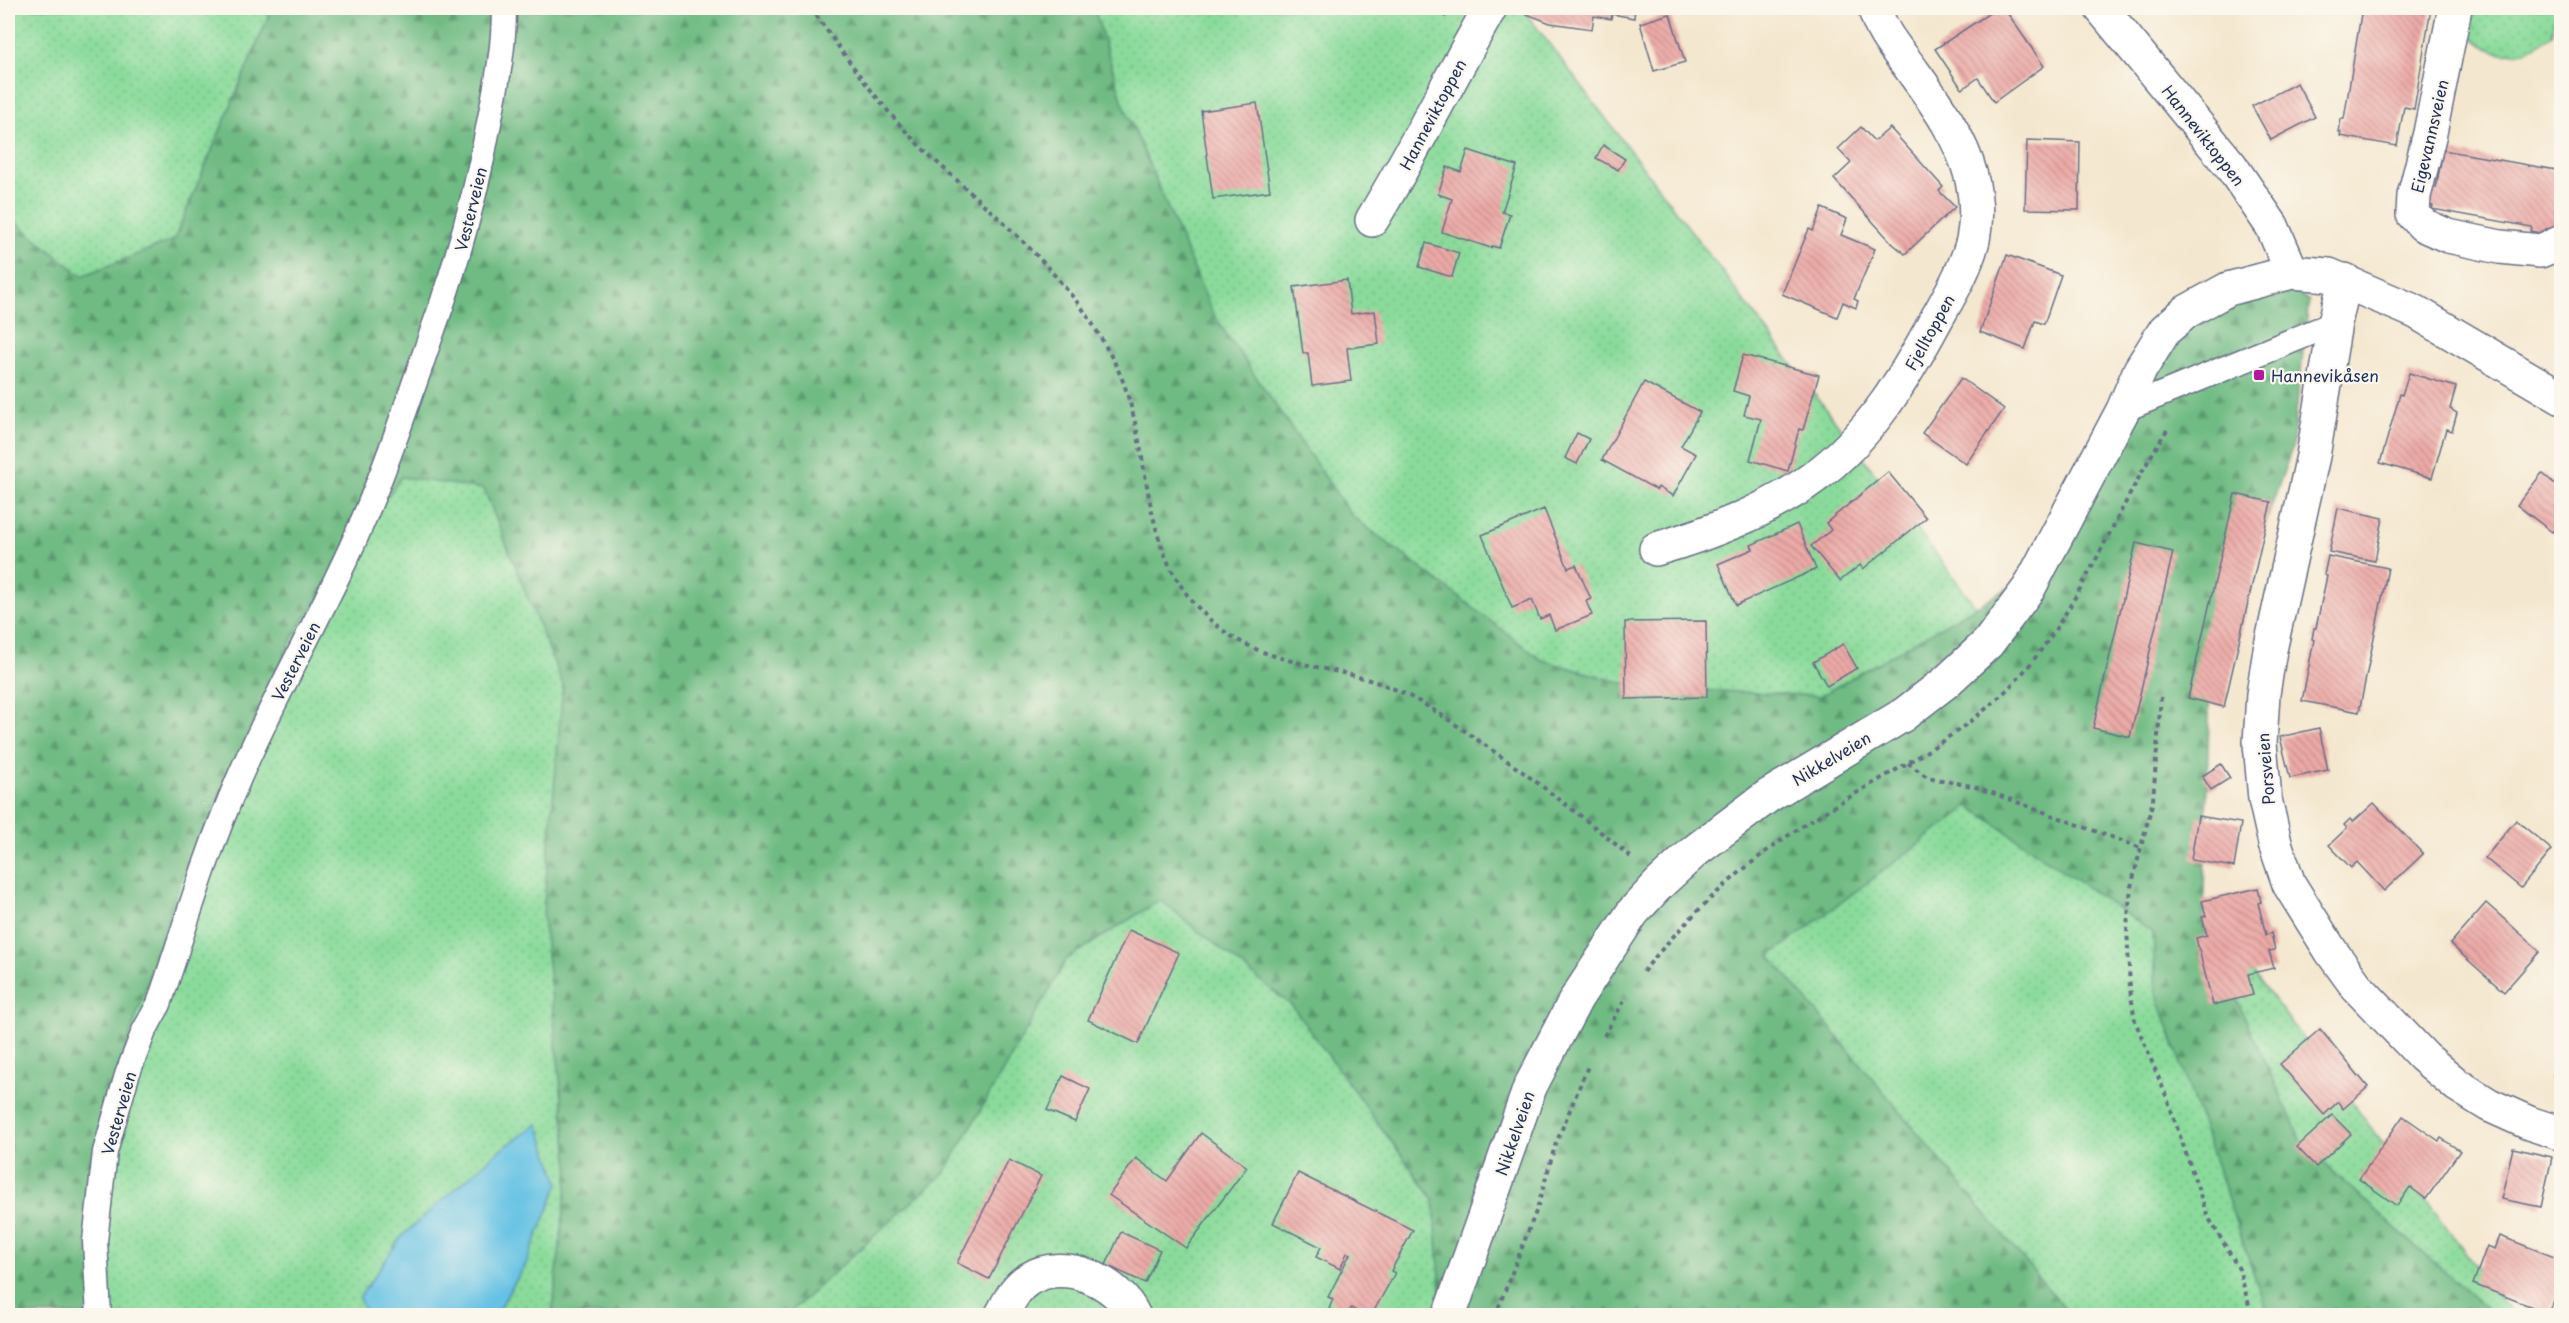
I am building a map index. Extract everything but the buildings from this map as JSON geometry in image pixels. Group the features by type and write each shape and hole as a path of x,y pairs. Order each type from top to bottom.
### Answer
{"street":[{"name":"Hanneviktoppen","path":"1372,220 1410,158 1490,8"},
{"name":"Fjelltoppen","path":"1656,549 1698,536 1769,504 1812,479 1843,454 1870,426 1895,391 1959,278 1973,239 1976,204 1971,175 1943,117 1891,42 1875,8"},
{"name":"Hanneviktoppen","path":"2101,8 2231,166 2272,226 2292,272"},
{"name":"Eigevannsveien","path":"2455,8 2430,133 2414,196 2413,214 2422,225 2448,236 2500,247 2540,251 2562,242"},
{"path":"2292,272 2329,275 2345,280 2416,312 2562,398"},
{"name":"Nikkelveien","path":"1449,1316 1530,1086 1576,999 1633,912 1695,851 1768,796 1903,715 1946,682 1988,643 2029,588 2123,410 2140,370 2165,330 2186,312 2228,290 2292,272"},
{"name":"Porsveien","path":"2345,280 2335,323 2313,456 2270,650 2263,694 2260,743 2265,799 2275,843 2289,884 2331,951 2357,987 2424,1058 2457,1085 2489,1105 2562,1134"},
{"path":"1001,1316 1017,1288 1030,1278 1046,1272 1080,1272 1110,1287 1134,1316"}],"lane":[{"name":"Vesterveien","path":"99,1316 95,1241 105,1152 124,1085 144,1031 159,1004 219,827 238,779 287,674 351,549 404,417 461,249 479,176 504,47 504,8"},
{"path":"2123,410 2335,323"}],"path":[{"path":"811,8 877,100 922,147 1016,233 1087,315 1125,387 1142,452 1153,520 1161,549 1172,574 1187,597 1225,632 1265,653 1384,685 1405,694 1460,727 1562,799 1635,861"},
{"path":"1638,979 1674,933 1751,863 1795,831 1948,738 1996,700 2028,668 2057,625 2148,459 2171,424"},
{"path":"2161,697 2153,800 2131,886 2127,927 2130,989 2136,1021 2167,1098 2207,1215 2239,1269 2252,1316"},
{"path":"1908,763 1928,777 1976,787 2141,848"},
{"path":"1598,1045 1626,998"},
{"path":"1495,1316 1537,1209 1555,1146 1588,1065"}],"green space":[{"path":"8,8 1522,8 2513,1315 8,1315"},
{"path":"272,8 1094,8 1123,103 1214,316 1352,516 1542,660 1637,687 1820,696 2019,582 2132,370 2253,270 2309,300 2292,448 2210,680 2203,926 2304,1146 2478,1302 2498,1315 2268,1315 2156,992 2153,933 1969,806 1770,956 2070,1315 1443,1315 1434,1200 1292,1006 1160,900 1067,959 945,1172 787,1315 552,1315 569,1167 543,915 563,685 484,489 401,477 295,633 180,881 104,1117 96,1315 8,1315 8,216 82,276 174,240"},
{"path":"2463,8 2557,8 2552,35 2526,50 2503,53 2482,45 2460,25"}],"water":[{"path":"538,1124 559,1183 525,1266 495,1315 366,1315 359,1298 402,1236 495,1154"}],"place":[{"name":"Hannevikåsen","path":"2259,375"}]}
